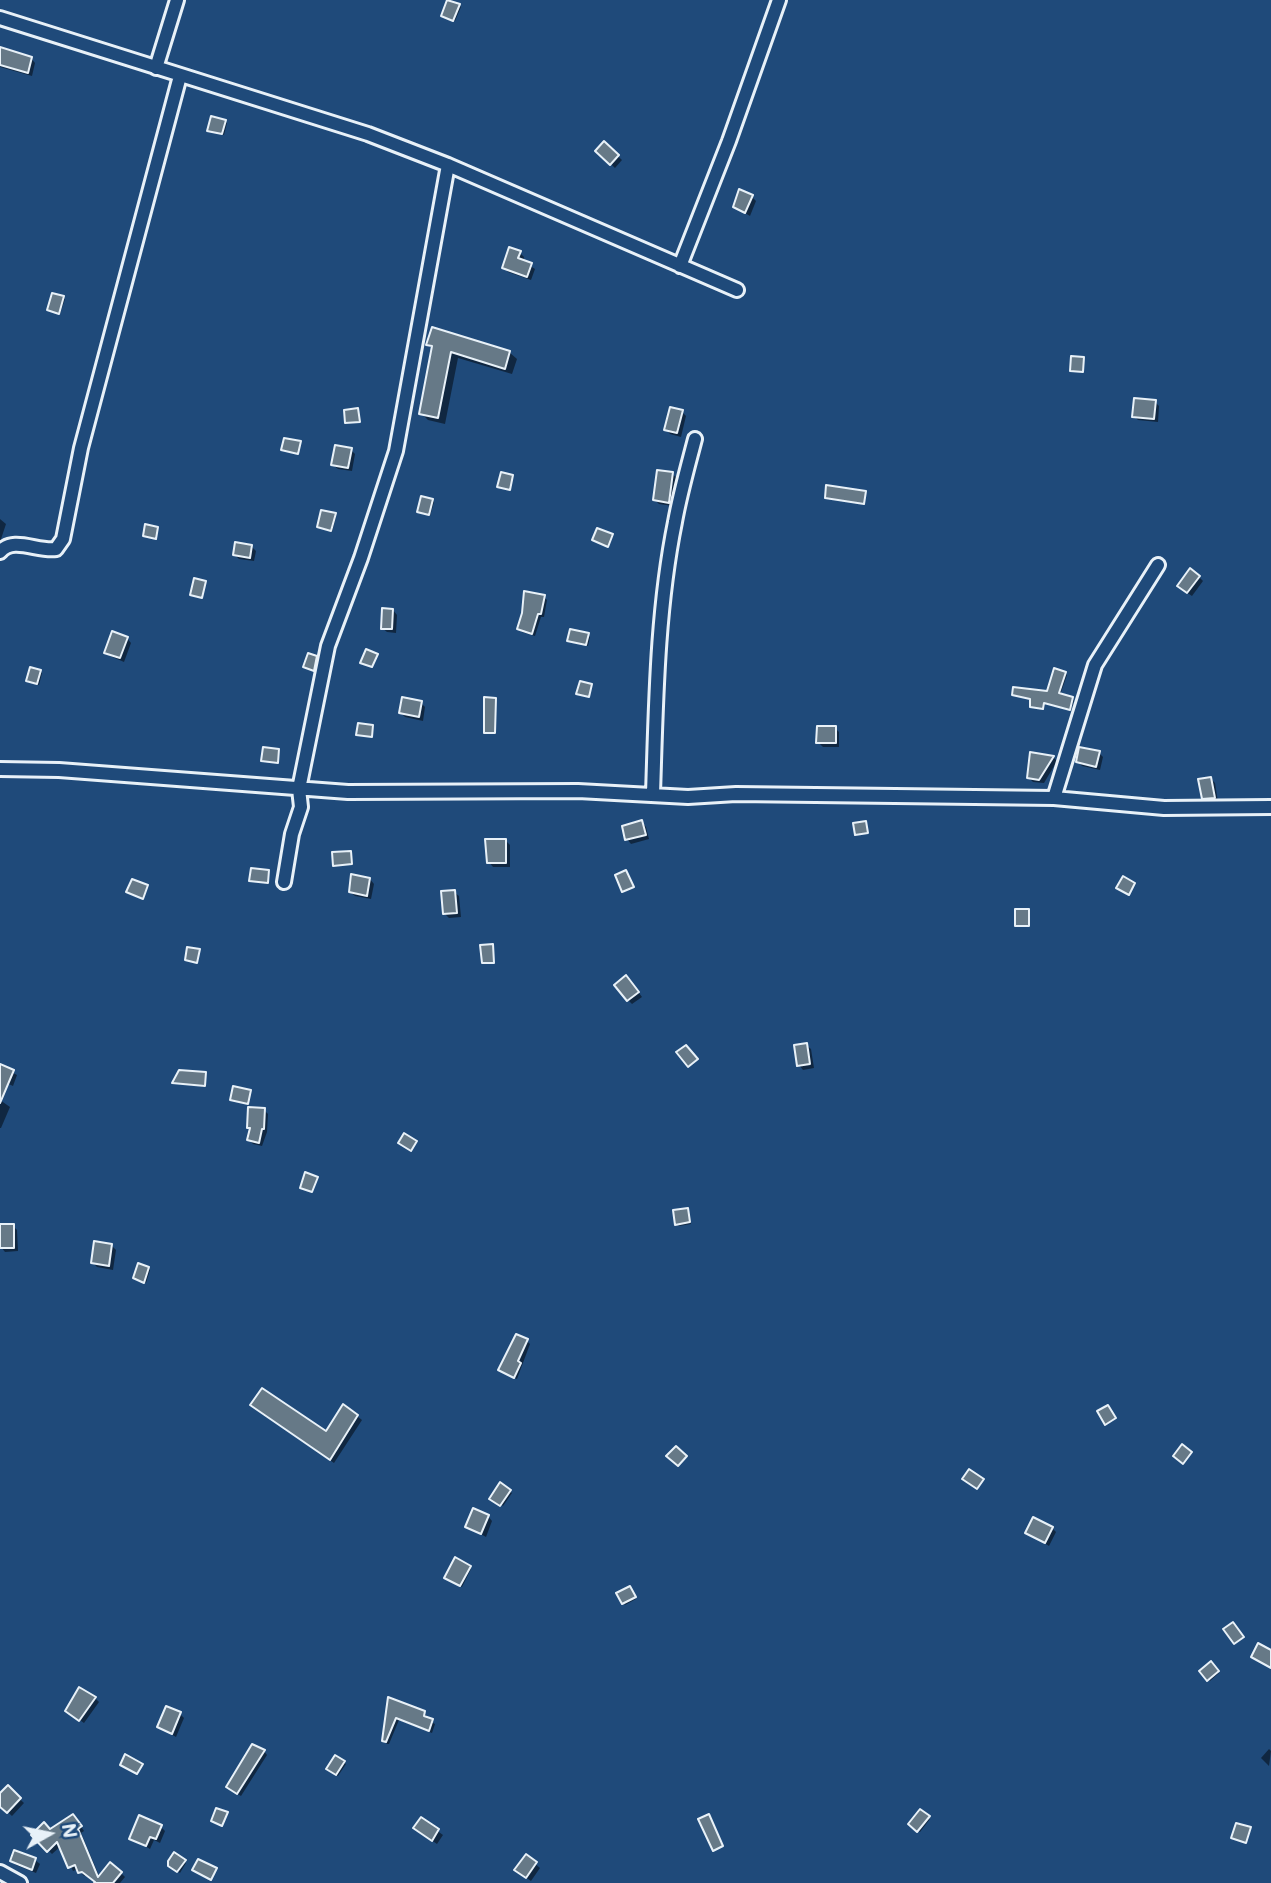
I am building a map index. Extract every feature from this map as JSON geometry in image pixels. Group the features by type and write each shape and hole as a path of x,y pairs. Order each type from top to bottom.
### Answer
{"street":[{"path":"156,68 177,0"},
{"path":"680,266 729,141 779,0"},
{"path":"0,18 368,134 448,165 737,290"},
{"path":"0,552 12,544 47,551 56,549 63,539 81,448 180,76"},
{"path":"284,882 292,834 301,807 299,789 328,646 361,558 396,451 448,165"},
{"path":"653,794 663,603 674,523 695,439"},
{"path":"1054,798 1095,665 1158,565"},
{"path":"0,769 59,770 348,792 578,791 688,797 771,794 1054,798 1164,808 1271,807"},
{"path":"0,1872 20,1883"}],"building":[{"path":"447,0 460,4 453,21 441,16"},
{"path":"0,47 32,57 28,73 0,65"},
{"path":"211,116 226,120 222,134 207,131"},
{"path":"604,141 619,155 610,165 595,151"},
{"path":"739,189 753,195 745,213 733,207"},
{"path":"509,247 521,251 518,258 532,263 527,277 502,268"},
{"path":"52,293 64,296 59,314 47,310"},
{"path":"432,327 510,351 505,369 451,352 438,418 419,414 432,346 426,345"},
{"path":"1071,356 1084,357 1083,372 1070,371"},
{"path":"1134,398 1156,400 1154,419 1132,417"},
{"path":"670,407 683,410 677,433 664,430"},
{"path":"358,408 360,422 345,423 344,410"},
{"path":"284,438 301,441 298,454 281,450"},
{"path":"335,445 352,448 348,468 331,465"},
{"path":"657,470 673,472 669,503 653,500"},
{"path":"501,472 513,475 510,490 497,487"},
{"path":"826,485 866,491 864,504 825,498"},
{"path":"421,496 433,499 429,515 417,512"},
{"path":"321,510 336,513 331,531 317,527"},
{"path":"145,524 158,527 156,539 143,536"},
{"path":"597,528 613,534 608,547 592,540"},
{"path":"235,542 252,545 250,558 233,555"},
{"path":"1190,568 1200,576 1187,593 1177,586"},
{"path":"194,578 206,581 202,598 190,595"},
{"path":"524,591 545,595 541,614 538,614 532,634 517,629"},
{"path":"382,608 393,609 392,629 381,629"},
{"path":"570,629 589,633 586,645 567,641"},
{"path":"112,631 128,637 120,658 104,653"},
{"path":"366,649 378,654 372,667 360,663"},
{"path":"308,653 317,656 314,671 303,667"},
{"path":"30,667 41,670 37,684 26,681"},
{"path":"1054,668 1066,672 1059,693 1073,697 1070,710 1044,703 1043,709 1030,707 1030,699 1012,695 1013,687 1047,691"},
{"path":"580,681 592,684 589,697 576,694"},
{"path":"402,697 422,701 419,717 399,713"},
{"path":"484,697 496,698 495,733 484,733"},
{"path":"358,723 373,725 372,737 356,735"},
{"path":"817,726 836,726 836,743 816,743"},
{"path":"263,747 279,749 278,763 261,761"},
{"path":"1079,747 1100,751 1096,767 1076,762"},
{"path":"1030,752 1054,756 1039,780 1027,778"},
{"path":"1211,777 1215,798 1202,799 1198,779"},
{"path":"642,820 646,835 625,840 622,826"},
{"path":"866,821 868,833 855,835 853,823"},
{"path":"485,839 506,839 506,863 487,863"},
{"path":"351,851 352,864 333,866 332,852"},
{"path":"251,868 269,870 268,883 249,881"},
{"path":"626,870 634,887 622,892 615,875"},
{"path":"351,874 370,878 367,896 349,892"},
{"path":"1123,876 1135,883 1129,895 1116,888"},
{"path":"132,879 148,885 143,899 126,892"},
{"path":"455,890 457,913 443,914 441,891"},
{"path":"1015,909 1029,909 1029,926 1015,926"},
{"path":"493,944 494,963 482,963 480,945"},
{"path":"187,947 200,949 197,963 185,960"},
{"path":"626,975 639,992 627,1001 614,985"},
{"path":"807,1043 810,1064 797,1066 794,1045"},
{"path":"686,1045 698,1059 688,1067 676,1052"},
{"path":"0,1064 14,1070 0,1103"},
{"path":"179,1070 206,1072 205,1086 172,1083"},
{"path":"233,1086 251,1090 248,1104 230,1100"},
{"path":"248,1107 265,1108 264,1129 259,1143 247,1140 250,1128 247,1128"},
{"path":"404,1133 417,1141 411,1151 398,1143"},
{"path":"305,1172 318,1177 312,1192 300,1188"},
{"path":"688,1208 690,1222 675,1225 673,1210"},
{"path":"0,1224 14,1224 14,1248 0,1248"},
{"path":"94,1241 112,1244 109,1266 91,1263"},
{"path":"138,1263 149,1267 144,1283 133,1278"},
{"path":"516,1334 528,1339 514,1378 498,1370"},
{"path":"262,1388 326,1431 343,1404 358,1415 330,1460 250,1405"},
{"path":"1108,1405 1116,1418 1105,1425 1097,1411"},
{"path":"1182,1444 1192,1452 1183,1464 1173,1456"},
{"path":"676,1446 687,1456 678,1466 666,1456"},
{"path":"969,1469 984,1479 977,1489 962,1479"},
{"path":"500,1482 511,1490 500,1506 489,1499"},
{"path":"473,1508 489,1515 481,1534 465,1527"},
{"path":"1033,1517 1053,1527 1045,1543 1025,1533"},
{"path":"455,1557 471,1566 460,1586 444,1578"},
{"path":"630,1586 636,1597 622,1604 616,1593"},
{"path":"1233,1622 1244,1637 1234,1644 1223,1629"},
{"path":"1258,1643 1271,1650 1271,1668 1251,1657"},
{"path":"1211,1661 1219,1671 1207,1681 1199,1671"},
{"path":"79,1687 96,1697 79,1721 65,1711"},
{"path":"388,1697 425,1711 424,1716 433,1719 429,1731 396,1718 386,1742 382,1741"},
{"path":"166,1706 181,1712 172,1734 157,1727"},
{"path":"252,1744 265,1750 237,1794 226,1787"},
{"path":"125,1754 143,1764 137,1774 120,1765"},
{"path":"335,1755 345,1761 336,1775 326,1769"},
{"path":"8,1785 21,1798 7,1813 0,1807 0,1793"},
{"path":"216,1808 228,1812 222,1826 211,1821"},
{"path":"920,1809 930,1816 917,1832 908,1824"},
{"path":"73,1814 82,1826 78,1829 98,1877 110,1862 122,1872 113,1883 94,1883 82,1872 78,1873 75,1865 68,1868 57,1842 47,1852 31,1835 44,1822 50,1829"},
{"path":"709,1814 723,1846 713,1851 698,1819"},
{"path":"139,1815 162,1825 156,1839 150,1837 146,1846 129,1839"},
{"path":"421,1817 439,1829 432,1841 413,1828"},
{"path":"1236,1823 1251,1827 1246,1843 1231,1838"},
{"path":"14,1850 36,1858 32,1870 10,1861"},
{"path":"174,1852 186,1860 177,1872 168,1866"},
{"path":"526,1854 537,1862 526,1878 514,1870"},
{"path":"198,1859 217,1868 211,1880 192,1870"}]}
